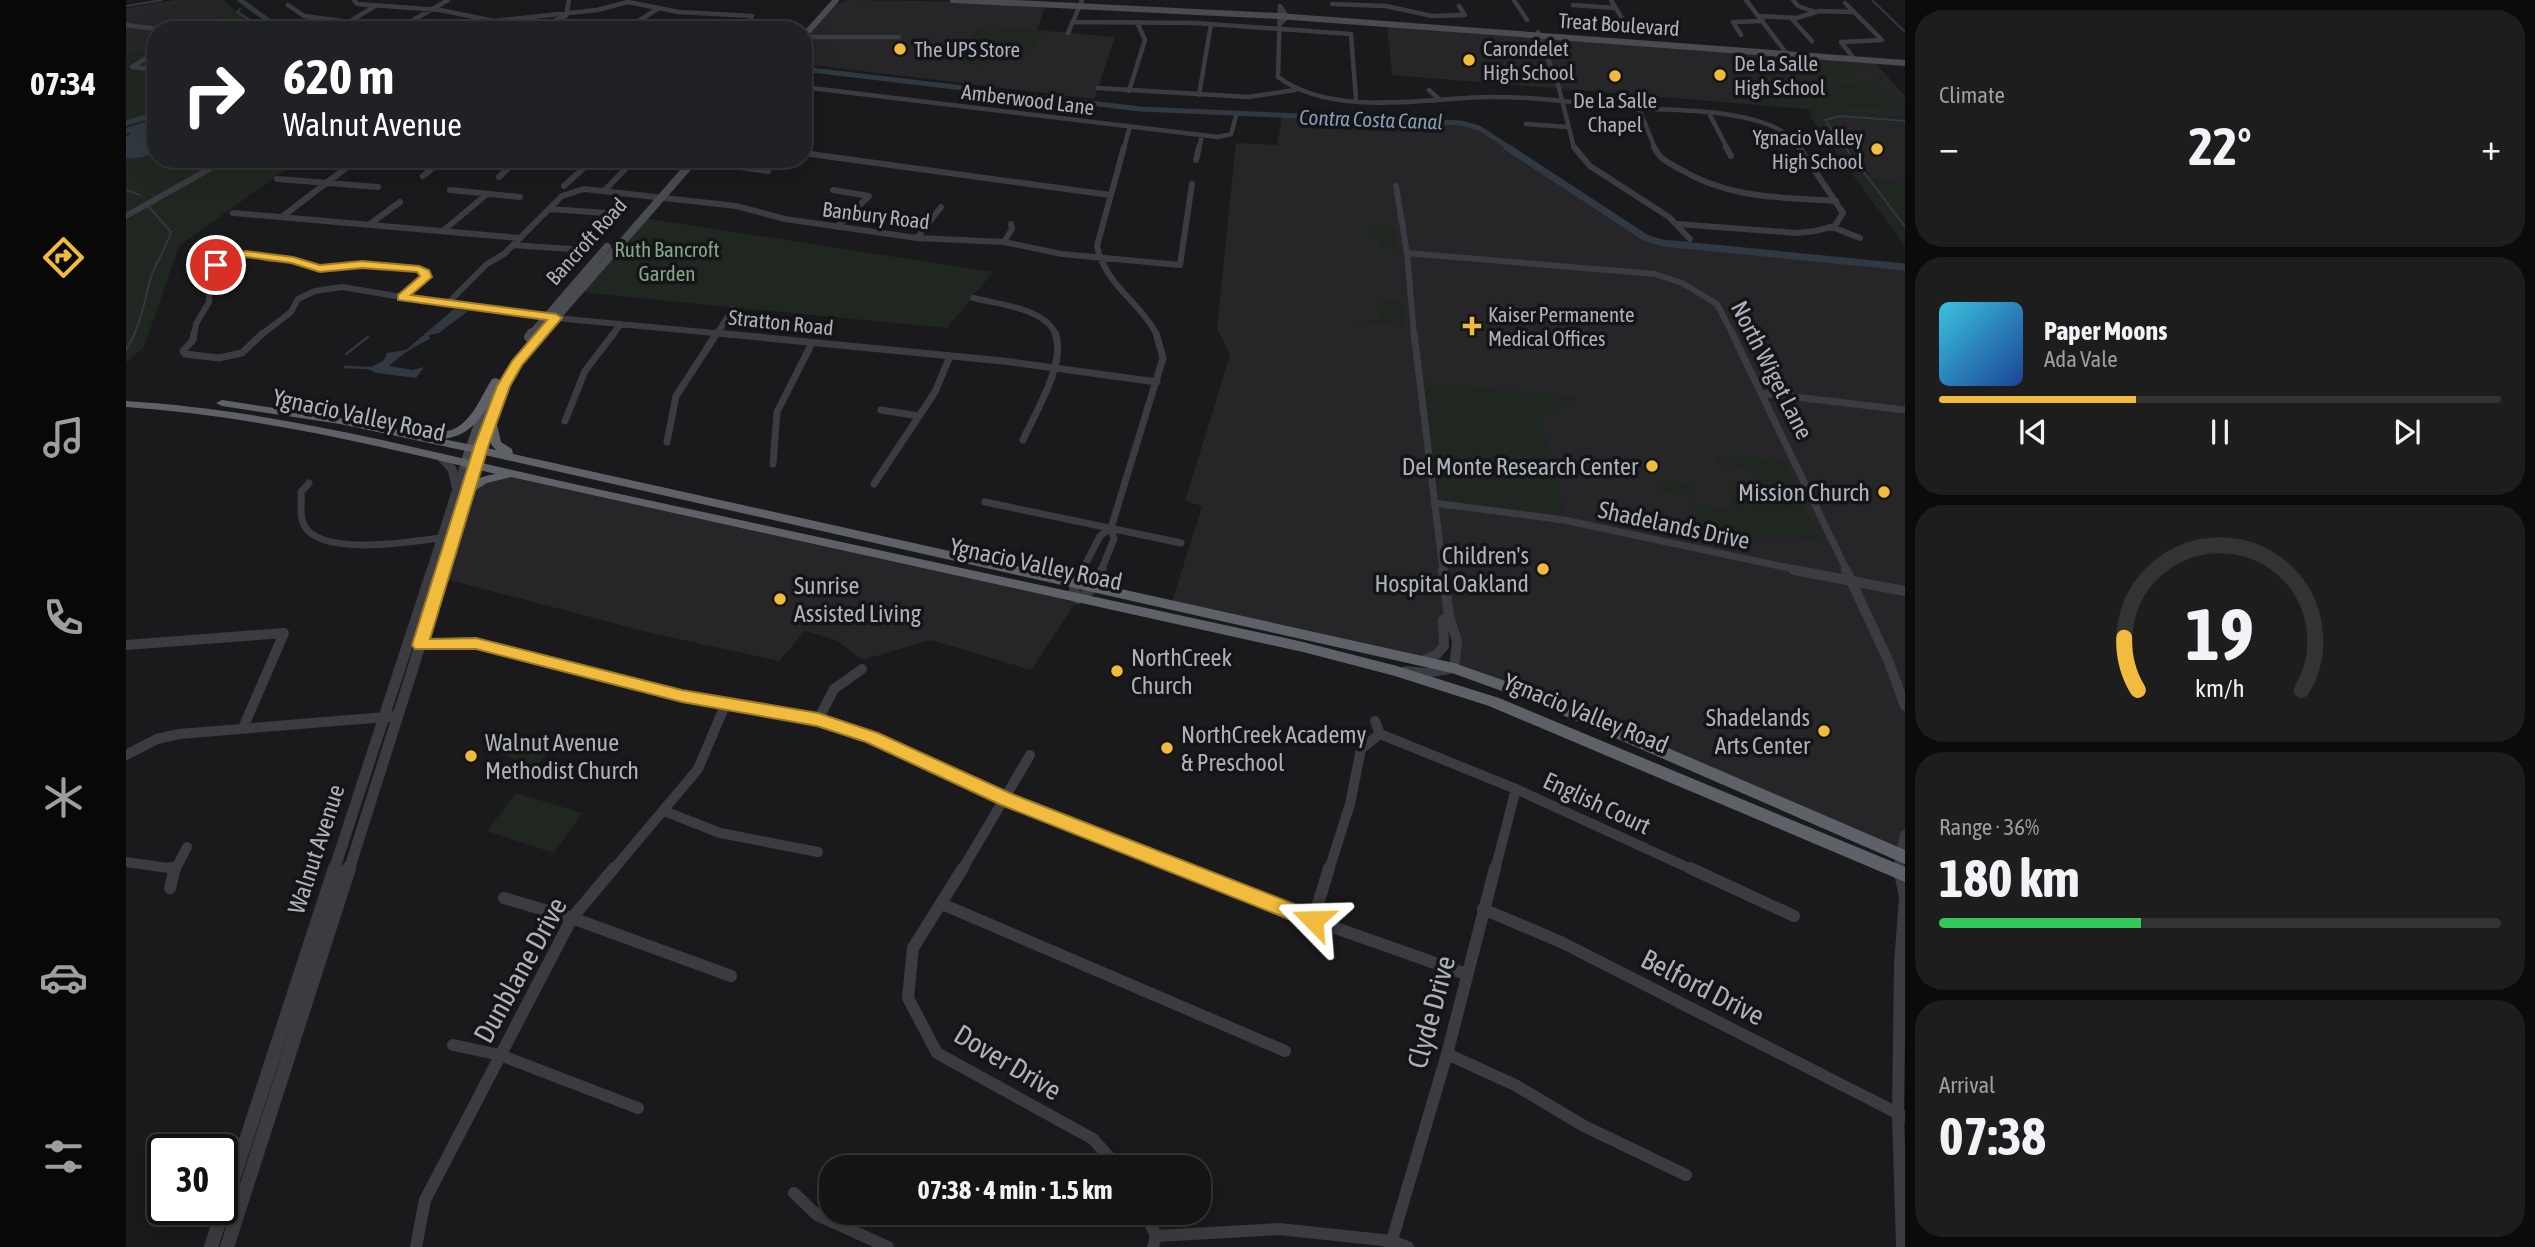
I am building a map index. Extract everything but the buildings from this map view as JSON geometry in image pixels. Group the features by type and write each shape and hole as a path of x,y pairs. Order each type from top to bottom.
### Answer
{"highway":[{"path":"384,430 436,436 465,429 477,416 496,381"},
{"name":"Ygnacio Valley Road","path":"126,395 247,406 384,430 1454,668 1540,699 1902,865"},
{"name":"Ygnacio Valley Road","path":"126,404 208,411 286,422 1397,671 1494,702 1902,865"},
{"path":"490,420 491,437 498,448 546,465"},
{"path":"463,489 483,480 515,475"}],"main road":[{"path":"808,21 826,0"},
{"path":"812,27 836,0"},
{"name":"Treat Boulevard","path":"953,0 1081,2"},
{"name":"Treat Boulevard","path":"1045,0 1279,18 1287,15 1905,62"},
{"path":"830,7 845,1"},
{"name":"Treat Boulevard","path":"1786,52 1905,62"},
{"name":"Bancroft Road","path":"475,449 503,386 517,363 677,168"},
{"name":"Bancroft Road","path":"470,465 496,381 545,316 686,168"}],"street":[{"path":"354,0 357,4 433,9 494,21 607,8 630,1 659,8 752,16 750,21"},
{"path":"351,21 385,0"},
{"path":"412,21 448,0"},
{"path":"553,21 566,16 569,0"},
{"path":"1276,0 1279,18 1278,76 1295,90 1325,97 1356,99 1440,100 1493,97 1710,115 1765,123 1793,139 1843,213 1841,221 1832,227 1796,232 1702,223 1677,224"},
{"path":"1514,0 1527,20"},
{"path":"1611,0 1628,28 1679,31"},
{"path":"1746,0 1786,52"},
{"path":"1793,0 1798,6 1815,12"},
{"path":"1068,33 1081,2"},
{"path":"1845,2 1882,41 1841,42 1852,56"},
{"path":"1332,4 1385,3 1427,16 1465,15 1459,6"},
{"path":"288,5 304,16 342,21"},
{"path":"1573,5 1615,8"},
{"path":"638,21 659,8"},
{"path":"1741,35 1733,22 1791,18 1815,12 1854,12"},
{"path":"1072,22 1211,24 1279,18 1351,34 1356,99"},
{"path":"1791,18 1812,41"},
{"path":"1129,91 1144,40 1137,22"},
{"path":"1199,95 1211,24"},
{"path":"127,25 147,28"},
{"path":"1538,34 1572,144 1583,160 1677,224 1690,239"},
{"path":"812,37 899,37"},
{"path":"147,58 132,67 147,69"},
{"name":"Amberwood Lane","path":"812,88 1202,136 1229,135 1236,116"},
{"path":"1098,88 1238,97 1271,96 1295,90"},
{"path":"1429,90 1440,100"},
{"path":"1237,107 1238,97"},
{"path":"1639,109 1658,156 1701,182 1745,195 1836,201"},
{"path":"1710,115 1731,156"},
{"path":"1765,123 1775,119"},
{"path":"1526,124 1568,127"},
{"path":"1111,528 1115,539 1095,587 1078,599 1076,582 1100,536 1111,528 1163,358 1158,334 1150,319 1104,272 1098,258 1097,246 1129,130"},
{"path":"1196,160 1202,136"},
{"path":"812,154 1110,195"},
{"path":"126,216 211,168"},
{"path":"283,216 346,168"},
{"path":"423,176 433,168"},
{"path":"499,177 508,168"},
{"path":"564,186 583,168"},
{"path":"604,191 627,168"},
{"path":"747,168 768,171"},
{"path":"277,179 378,187"},
{"name":"Banbury Road","path":"449,302 488,264 513,245 562,196 584,189 657,195 736,206 785,219 917,238 1004,242 1062,254 1180,265 1192,184"},
{"path":"1396,186 1407,253 1434,503 1449,616 1454,622 1457,659 1454,668 1425,673 1397,671"},
{"path":"833,190 869,196 837,227"},
{"path":"450,191 520,197"},
{"path":"443,231 487,194"},
{"path":"370,224 400,202"},
{"path":"917,238 941,207"},
{"path":"550,209 620,214"},
{"path":"233,213 520,238"},
{"path":"1004,242 1012,229 1011,224"},
{"path":"1832,227 1860,238"},
{"path":"513,245 585,250"},
{"name":"North Wiget Lane","path":"1407,253 1655,274 1682,283 1717,304 1851,580 1888,660 1905,706"},
{"name":"Stratton Road","path":"402,297 426,277 425,272 362,265 320,268 293,260 269,259 257,255 234,256 218,262 211,274 209,302 196,324 192,340 183,352 192,356 219,358 242,353 273,324 291,312 298,299 315,291 342,287 402,297 556,318 1055,367 1157,382"},
{"path":"973,298 1021,308 1047,320 1057,330 1062,343 1055,367 1023,440"},
{"path":"667,442 676,396 733,309"},
{"path":"565,421 585,371 621,324"},
{"path":"773,464 776,412 812,343"},
{"path":"874,484 935,392 950,356"},
{"path":"1762,393 1905,410"},
{"path":"881,410 919,416"},
{"path":"442,458 452,469 463,489"},
{"name":"Walnut Avenue","path":"227,1247 398,716 414,645 470,465"},
{"path":"309,483 302,492 304,525 324,539 355,545 448,537"},
{"path":"985,502 1181,543"},
{"name":"Shadelands Drive","path":"1434,503 1564,520 1665,544 1905,591"},
{"path":"1083,567 1090,574 1101,572"},
{"path":"1423,661 1437,654 1444,646 1443,620 1449,616"},
{"path":"126,645 284,633 243,729"},
{"path":"414,645 476,643 682,696 818,720 872,738 1006,799 1313,920 1466,974"},
{"name":"Walnut Avenue","path":"211,1247 382,717 414,645"},
{"path":"818,720 834,689 862,669"},
{"name":"Dunblane Drive","path":"416,1247 425,1200 572,918 698,769 726,703"},
{"path":"126,755 157,739 398,716"},
{"path":"1313,920 1350,804 1361,749 1380,734 1375,721"},
{"name":"English Court","path":"1380,734 1516,789 1794,916"},
{"name":"Dover Drive","path":"1030,755 1006,799 913,948 908,998 937,1053 1093,1139 1107,1155"},
{"name":"Clyde Drive","path":"1391,1244 1447,1054 1516,789"},
{"path":"664,811 720,833 818,852"},
{"path":"1902,1247 1905,897 1902,865 1905,835"},
{"path":"170,888 175,869 187,847"},
{"path":"126,862 175,869"},
{"path":"504,898 572,918 731,976"},
{"path":"942,904 1284,1051"},
{"name":"Belford Drive","path":"1483,909 1561,942 1902,1115"},
{"path":"453,1045 500,1055 638,1108"},
{"path":"1447,1054 1515,1085 1584,1126 1686,1175"},
{"path":"794,1193 817,1215 888,1247"},
{"path":"1149,1225 1154,1242 1279,1229 1408,1247"}],"shaded area":[{"path":"174,0 223,0 234,9 211,21 147,21 147,55 126,53 126,8"},
{"path":"847,0 1046,3 1037,30 1115,37 1094,99 812,65 812,27 830,7"},
{"name":"De La Salle High School","path":"1387,25 1873,61 1905,96 1905,117 1392,75"},
{"path":"1282,116 1469,125 1479,128 1644,239 1663,244 1905,269 1905,857 1454,668 1457,659 1449,616 1444,646 1423,661 1171,605 1202,506 1185,501 1230,355 1217,328 1236,143 1277,145"},
{"name":"Ygnacio Valley High School","path":"1833,117 1905,122 1905,219 1827,121"},
{"path":"147,122 147,156 126,159 126,137 131,133 126,133 126,128"},
{"path":"454,309 468,311 439,333 429,335 430,339 389,366 413,370 424,367 416,378 376,373 368,369 384,360 387,353 406,350"},
{"path":"515,475 1078,599 1031,670 931,640 862,660 836,640 805,631 779,661 651,633 442,578 469,490 483,480"}],"green space":[{"path":"234,9 255,21 209,21"},
{"path":"986,26 1045,31 1031,50 986,65 964,64 952,54 974,31"},
{"path":"147,52 147,168 288,168 179,246 144,347 126,363 126,53 142,55"},
{"path":"1761,57 1873,65 1875,67 1866,68 1880,75 1883,80 1861,86 1892,91 1905,112 1759,104 1747,78 1792,81 1756,76 1735,65 1739,59","holes":["1758,59 1847,66 1758,60 1765,73 1857,80 1848,66 1869,72 1876,79 1851,83 1808,81 1766,74 1740,65 1744,60"]},
{"path":"1496,66 1541,69 1544,81 1497,77"},
{"path":"1809,109 1905,117 1905,122 1833,117 1827,121 1869,176 1905,184 1905,246 1811,118"},
{"name":"Ruth Bancroft Garden","path":"643,218 993,272 947,328 578,292"},
{"path":"1369,226 1395,227 1397,251 1380,247 1381,243 1368,237"},
{"path":"1382,300 1402,302 1405,327 1354,320 1380,320 1378,303"},
{"path":"1421,382 1580,397 1545,417 1544,429 1562,500 1564,520 1434,503"},
{"path":"1716,455 1783,460 1820,539 1740,537 1704,530 1689,497 1663,492 1657,480 1689,483 1699,506 1734,510 1728,487 1758,489 1749,468 1719,465"},
{"path":"515,735 552,747 536,766 499,754"},
{"path":"516,793 582,813 554,853 487,831"}],"waterway":[{"path":"126,6 162,0"},
{"name":"Contra Costa Canal","path":"240,0 269,21"},
{"path":"1872,0 1905,32"},
{"path":"240,9 237,12 252,21"},
{"name":"Contra Costa Canal","path":"812,70 1140,109 1461,123 1479,128 1510,148"},
{"path":"1905,121 1840,116 1825,120 1905,227"},
{"path":"126,123 147,117"},
{"name":"Contra Costa Canal","path":"1507,147 1646,238 1663,243 1905,267"},
{"path":"126,190 140,195"},
{"path":"134,335 151,277 171,232 148,206"},
{"path":"126,350 134,335"},
{"path":"346,354 368,337"},
{"path":"345,367 370,368"}],"place":[{"name":"The UPS Store","path":"900,49"},
{"name":"Carondelet High School","path":"1469,60"},
{"name":"De La Salle High School","path":"1720,75"},
{"name":"De La Salle Chapel","path":"1615,76"},
{"name":"Ygnacio Valley High School","path":"1877,149"},
{"name":"Kaiser Permanente Medical Offices","path":"1472,326"},
{"name":"Del Monte Research Center","path":"1652,466"},
{"name":"Mission Church","path":"1884,492"},
{"name":"Children's Hospital Oakland","path":"1543,569"},
{"name":"Sunrise Assisted Living","path":"780,599"},
{"name":"NorthCreek Church","path":"1117,671"},
{"name":"Shadelands Arts Center","path":"1824,731"},
{"name":"NorthCreek Academy & Preschool","path":"1167,748"},
{"name":"Walnut Avenue Methodist Church","path":"471,756"}],"route":[{"path":"216,265 227,258 246,254 275,260 293,260 320,268 362,265 419,269 425,272 426,277 402,297 556,318 517,363 503,386 482,444 421,645 476,643 682,696 818,720 872,738 1006,799 1313,920"}]}
